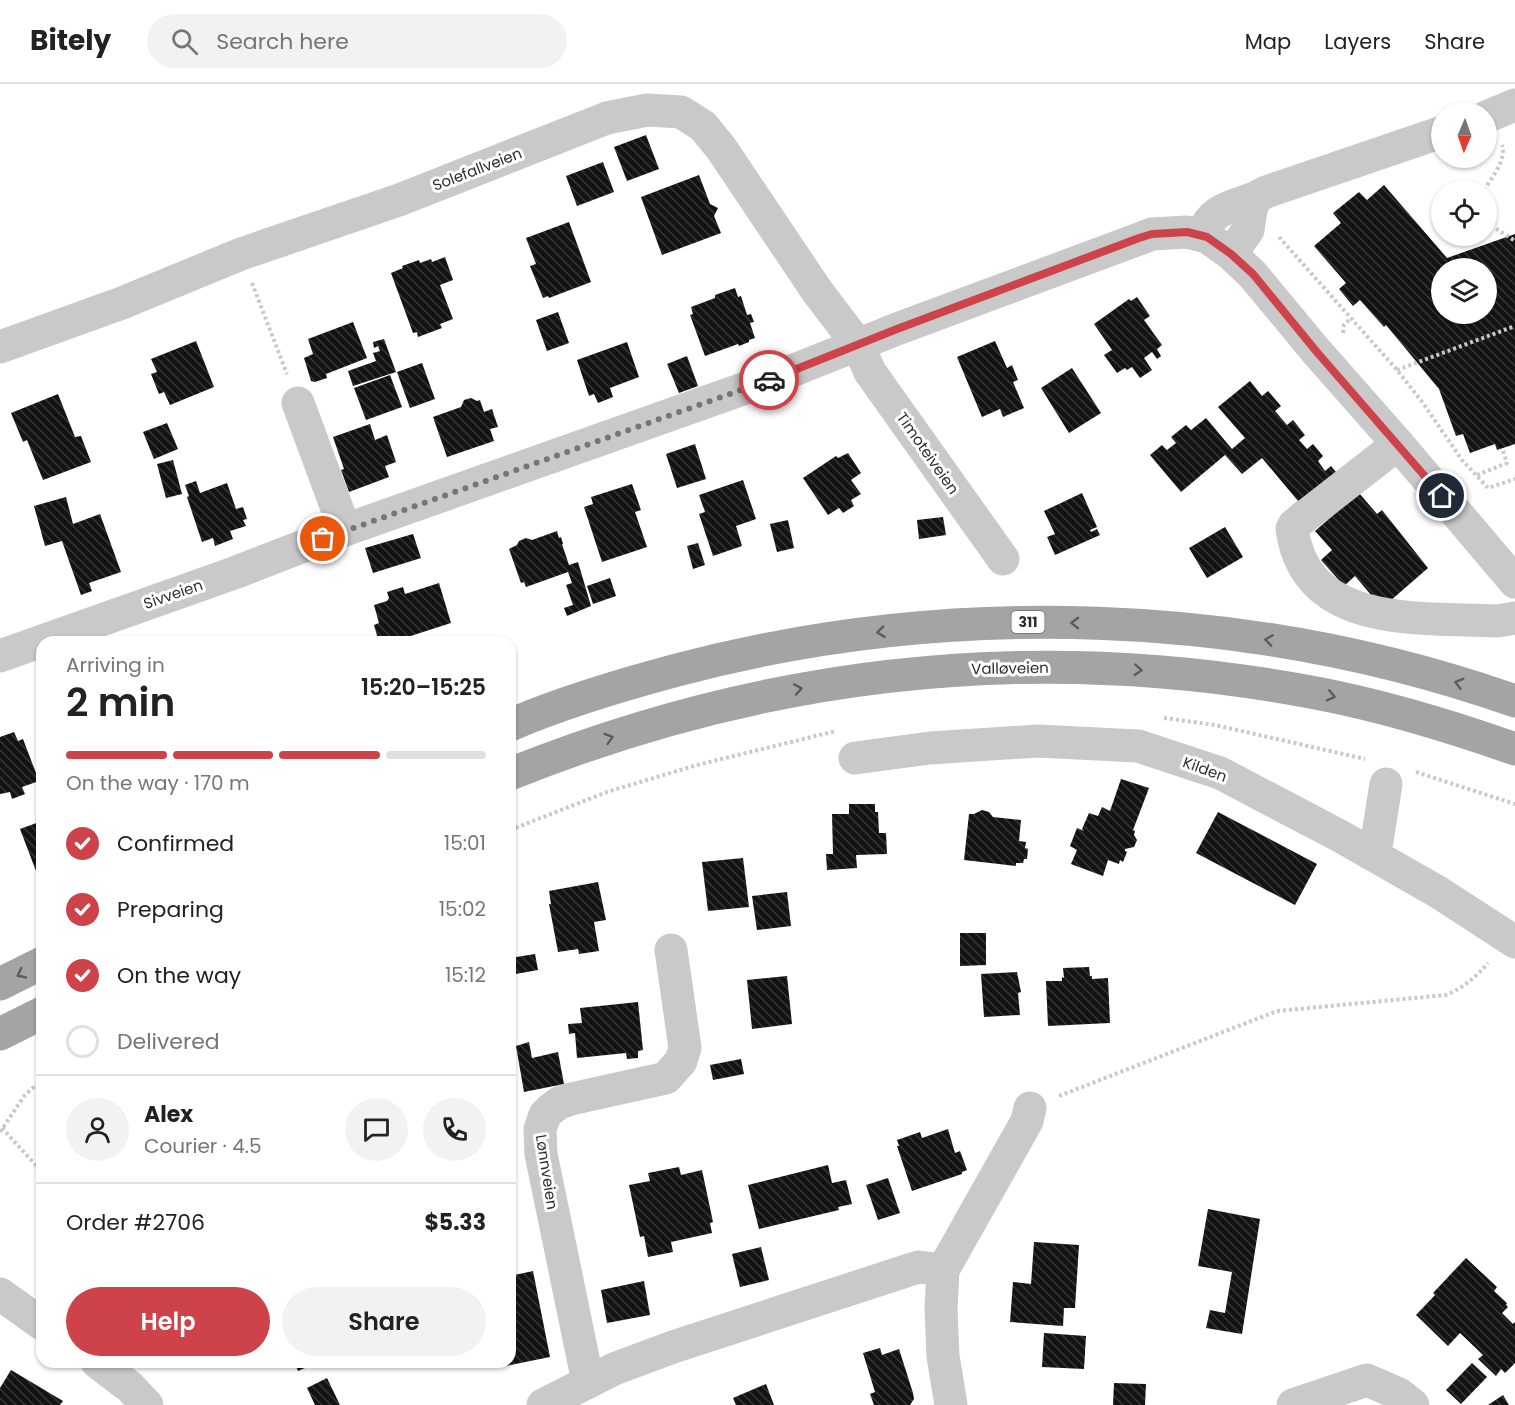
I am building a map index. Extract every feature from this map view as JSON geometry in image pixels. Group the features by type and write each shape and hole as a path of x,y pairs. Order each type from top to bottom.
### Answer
{"main road":[{"name":"311","path":"516,723 649,678 755,652 883,631 1027,622 1127,624 1197,630 1282,642 1377,661 1515,701"},
{"name":"Valløveien","path":"516,772 577,748 653,724 778,693 902,674 957,669 1029,667 1125,669 1276,686 1328,695 1419,718 1515,749"},
{"path":"0,984 36,966"},
{"path":"0,1034 36,1016"}],"street":[{"name":"Solefallveien","path":"0,347 122,303 241,254 399,200 607,118 646,110 681,112 703,126 721,148 817,291 858,345"},
{"path":"1431,136 1266,192 1232,213 1207,237 1253,274 1316,351 1515,582"},
{"path":"1231,254 1248,230 1232,213"},
{"name":"Sivveien","path":"56,636 234,573 345,530 774,378 1139,238 1152,234 1187,232 1232,213"},
{"name":"Timoteiveien","path":"858,345 870,372 1003,559"},
{"path":"298,403 345,530"},
{"path":"1398,444 1294,525 1292,529 1294,549 1308,572 1329,594 1356,609 1384,616 1497,621 1515,618"},
{"name":"Sivveien","path":"0,656 36,643"},
{"name":"Kilden","path":"855,758 930,748 1027,741 1138,746 1221,773 1438,891 1515,942"},
{"path":"1370,853 1377,841 1386,784"},
{"name":"Lønnveien","path":"588,1382 541,1154 540,1129 545,1115 559,1103 666,1078 681,1061 685,1048 671,950"},
{"path":"951,1405 943,1356 941,1310 943,1270 960,1244 1027,1120 1030,1107"},
{"path":"543,1405 614,1369 673,1347 909,1270 920,1267 943,1270"},
{"path":"0,1294 36,1316"},
{"path":"105,1368 130,1387 147,1405"},
{"path":"1293,1405 1367,1380 1399,1394 1413,1405"}],"path":[{"path":"1497,113 1504,150 1497,168"},
{"path":"1232,213 1277,235 1397,370 1462,460 1488,488 1515,479"},
{"path":"1497,229 1515,241"},
{"path":"241,254 298,403"},
{"path":"1344,325 1351,319"},
{"path":"1397,370 1515,326"},
{"path":"1476,475 1507,463 1503,451"},
{"path":"1030,1107 1277,1011 1446,995 1459,990 1476,977 1488,963"},
{"path":"36,1085 25,1095 1,1130 36,1166"}],"building":[{"path":"646,135 659,169 627,181 614,147"},
{"path":"603,162 614,192 577,206 566,176"},
{"path":"699,175 710,204 718,208 714,216 721,233 662,255 641,197"},
{"path":"1384,185 1431,239 1431,246 1437,246 1447,258 1481,246 1497,246 1497,240 1515,234 1515,444 1497,450 1495,444 1470,453 1463,434 1456,436 1439,389 1386,325 1384,327 1360,300 1353,306 1339,289 1346,283 1314,246 1341,223 1333,213 1359,192 1367,200"},
{"path":"569,222 591,282 549,298 548,296 543,298 530,266 536,264 526,238"},
{"path":"445,257 453,280 440,285 453,319 440,324 442,328 418,337 417,332 413,333 391,273 419,260 420,263 431,259 432,262"},
{"path":"735,288 738,297 741,296 747,315 751,314 754,322 750,323 755,338 739,346 738,344 705,356 690,315 693,314 691,307"},
{"path":"1137,297 1150,316 1144,320 1162,345 1157,349 1161,356 1157,359 1152,352 1144,358 1152,370 1140,378 1132,367 1117,373 1104,355 1112,350 1094,324 1129,299 1131,301"},
{"path":"558,312 569,343 547,351 536,320"},
{"path":"353,322 367,358 326,374 327,378 311,381 304,358 313,354 308,339"},
{"path":"384,339 396,372 353,386 348,371 376,361 373,353 380,351 378,346 374,348 373,342"},
{"path":"196,341 214,387 170,405 164,392 159,394 151,374 157,372 151,359"},
{"path":"995,341 1007,368 1012,365 1018,380 1013,382 1024,408 1003,417 1000,409 982,417 957,357"},
{"path":"627,342 639,377 610,388 613,397 598,403 594,394 589,396 577,360"},
{"path":"687,356 698,386 679,393 667,364"},
{"path":"422,363 435,399 410,408 397,372"},
{"path":"1072,368 1101,413 1069,433 1041,388"},
{"path":"390,375 402,407 366,420 354,388"},
{"path":"1250,381 1262,396 1268,391 1281,406 1275,411 1287,425 1293,420 1305,435 1299,440 1307,449 1313,444 1323,456 1318,461 1325,471 1331,466 1341,478 1287,510 1298,501 1262,458 1242,474 1225,455 1181,492 1150,455 1162,445 1167,450 1176,443 1171,437 1186,425 1191,430 1206,418 1232,449 1245,438 1218,407"},
{"path":"58,394 75,437 81,436 91,462 43,480 27,440 23,442 11,413"},
{"path":"471,398 480,400 484,412 492,409 498,427 490,429 494,441 447,457 433,417 461,407 464,400"},
{"path":"167,423 178,449 154,459 143,432"},
{"path":"370,424 375,440 387,435 396,462 385,466 389,477 349,492 333,437"},
{"path":"695,444 706,479 677,488 666,454"},
{"path":"848,453 861,473 851,480 861,494 851,500 854,506 843,513 839,508 828,515 803,478 836,456 838,458"},
{"path":"173,460 182,494 166,498 157,464"},
{"path":"743,480 756,519 736,526 742,546 713,556 699,514 705,512 699,495"},
{"path":"196,481 200,493 227,483 236,509 243,507 247,519 243,520 246,526 230,531 233,539 215,546 213,538 202,542 185,485"},
{"path":"632,484 641,510 635,512 647,547 602,562 584,507 593,504 591,497"},
{"path":"1082,493 1097,527 1090,530 1091,532 1097,529 1100,535 1055,555 1047,537 1055,534 1044,511"},
{"path":"1359,493 1377,514 1382,510 1428,568 1382,608 1355,576 1344,586 1321,560 1332,550 1315,531"},
{"path":"66,497 73,524 100,514 121,572 89,583 92,591 81,595 62,541 45,546 34,506"},
{"path":"943,517 946,535 919,539 917,520"},
{"path":"788,520 794,548 777,552 770,524"},
{"path":"1225,527 1243,557 1207,578 1189,548"},
{"path":"557,531 569,565 578,562 591,606 567,616 564,608 573,605 566,585 572,583 568,572 526,587 524,582 521,583 509,549 526,538 532,540"},
{"path":"413,534 421,558 373,573 365,548"},
{"path":"698,543 705,565 693,569 687,546"},
{"path":"610,578 616,596 593,604 587,586"},
{"path":"439,583 451,623 411,636 377,636 374,625 379,623 374,605 387,601 389,598 387,592 403,587 405,594"},
{"path":"14,732 18,741 23,739 36,773 36,782 22,787 25,794 12,799 10,792 0,794 0,737"},
{"path":"1121,779 1149,788 1133,830 1137,840 1134,847 1125,849 1127,852 1123,862 1120,860 1119,864 1108,860 1103,876 1071,864 1077,850 1070,846 1077,828 1084,831 1082,829 1089,813 1098,816 1102,807 1110,811"},
{"path":"849,804 875,804 875,812 878,812 879,833 886,833 887,854 856,855 857,868 827,870 826,854 833,854 832,814 849,814"},
{"path":"982,810 989,812 993,817 1021,820 1019,841 1026,842 1025,848 1028,849 1027,859 1024,859 1023,863 1016,863 1016,866 964,860 969,814"},
{"path":"1218,812 1317,864 1295,905 1196,853"},
{"path":"36,823 36,871 20,829"},
{"path":"743,858 749,907 708,911 702,862"},
{"path":"598,882 606,920 594,922 599,951 579,954 578,949 558,952 549,904 551,904 549,891"},
{"path":"787,892 791,926 757,930 752,896"},
{"path":"960,933 986,933 986,965 960,966"},
{"path":"535,954 538,970 516,974 516,957"},
{"path":"1089,967 1092,979 1108,978 1110,1023 1048,1026 1046,981 1062,981 1063,968"},
{"path":"1017,972 1021,992 1018,993 1020,1015 984,1017 981,974"},
{"path":"787,976 792,1024 752,1029 747,980"},
{"path":"638,1002 643,1050 638,1051 638,1058 627,1059 626,1053 577,1058 575,1033 569,1034 568,1024 582,1023 580,1008"},
{"path":"529,1042 532,1058 558,1052 564,1084 524,1092 516,1046"},
{"path":"741,1059 744,1074 713,1080 710,1065"},
{"path":"948,1129 955,1153 960,1151 967,1170 962,1174 912,1191 897,1140 920,1132 922,1138"},
{"path":"828,1165 832,1183 846,1180 852,1204 838,1207 839,1210 759,1229 748,1185"},
{"path":"679,1167 681,1175 702,1170 713,1222 710,1223 712,1233 671,1242 673,1252 648,1257 644,1236 640,1237 629,1185 650,1181 648,1173"},
{"path":"888,1178 900,1213 878,1220 866,1185"},
{"path":"1208,1209 1260,1219 1242,1334 1206,1328 1210,1310 1225,1313 1232,1272 1198,1266"},
{"path":"1034,1242 1079,1245 1075,1308 1064,1308 1063,1326 1010,1322 1013,1282 1031,1284"},
{"path":"761,1247 769,1280 740,1287 732,1254"},
{"path":"1466,1258 1497,1287 1494,1291 1507,1303 1508,1307 1502,1313 1513,1324 1515,1322 1515,1363 1505,1373 1501,1369 1496,1376 1478,1359 1483,1355 1460,1333 1448,1346 1416,1315"},
{"path":"533,1271 550,1357 516,1364 516,1275"},
{"path":"644,1281 650,1315 607,1323 601,1290"},
{"path":"1044,1333 1086,1336 1084,1369 1042,1367"},
{"path":"880,1348 882,1355 899,1349 913,1393 914,1399 910,1405 874,1405 870,1394 875,1392 863,1353"},
{"path":"1472,1363 1487,1377 1461,1404 1446,1390"},
{"path":"11,1370 63,1401 60,1405 0,1405 0,1388"},
{"path":"327,1378 340,1405 315,1405 307,1388"},
{"path":"1114,1383 1146,1384 1145,1405 1113,1405"},
{"path":"766,1384 774,1405 736,1405 733,1398"},
{"path":"1503,1395 1509,1405 1488,1405"}],"way so far":[{"path":"323,539 769,380"}],"route":[{"path":"769,380 1139,238 1152,234 1187,232 1207,237 1253,274 1316,351 1442,496"}]}
